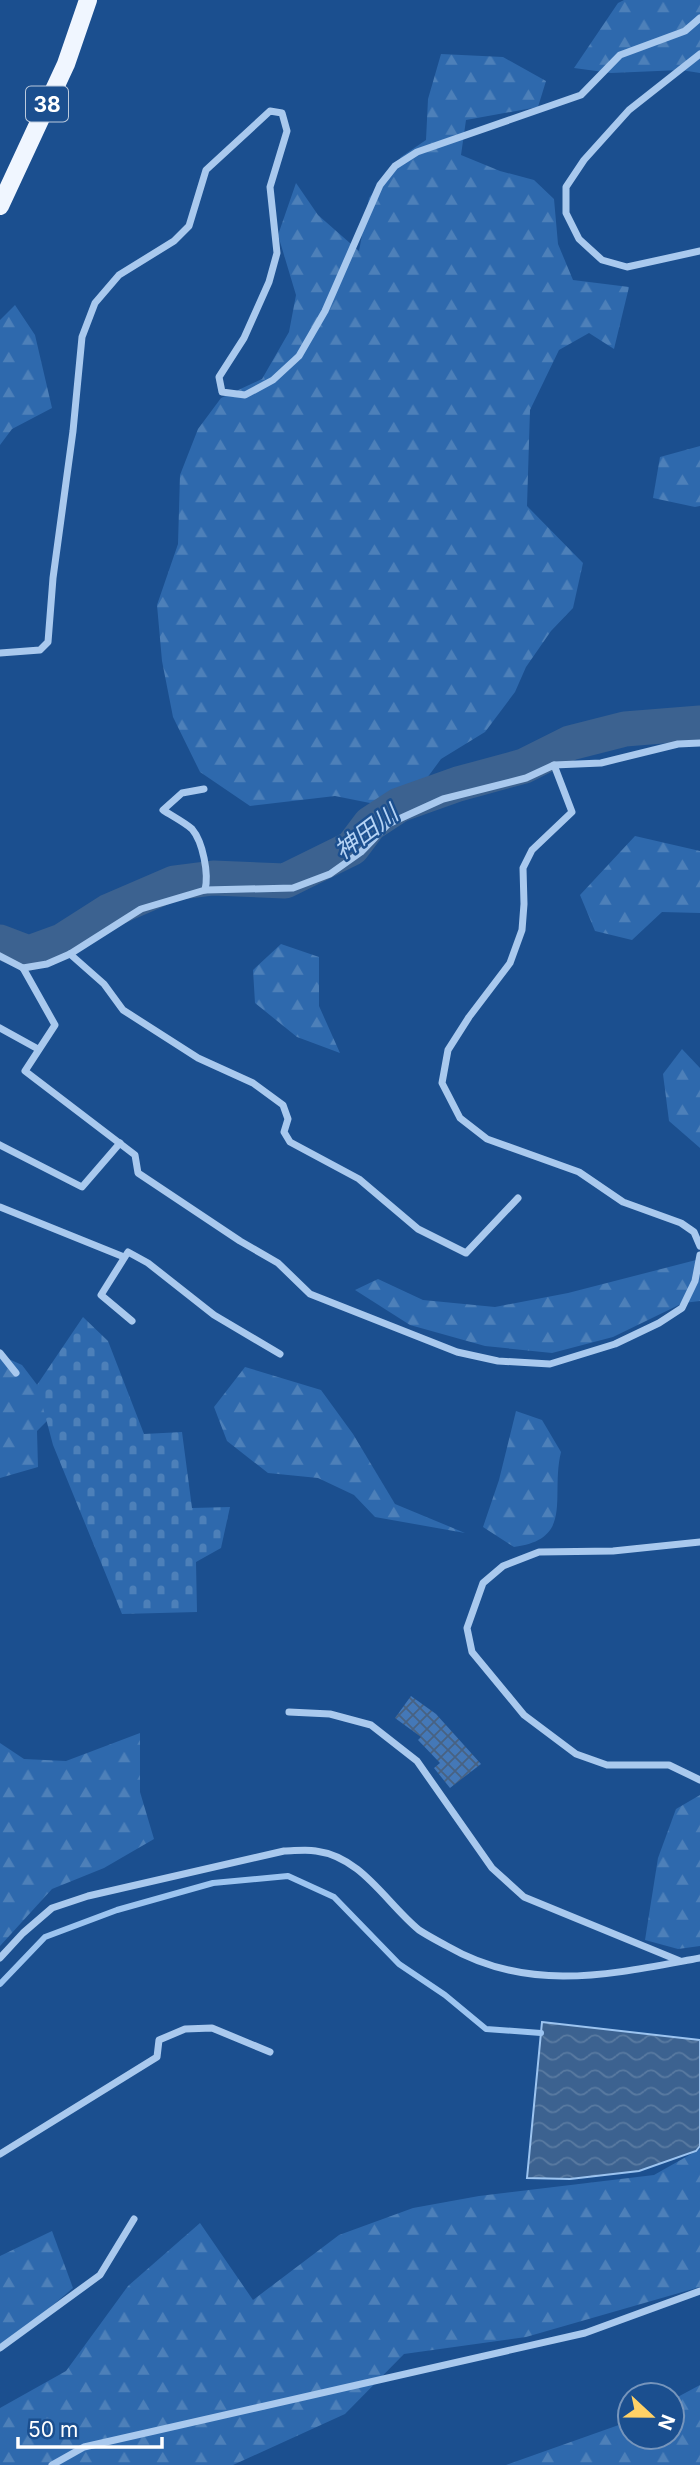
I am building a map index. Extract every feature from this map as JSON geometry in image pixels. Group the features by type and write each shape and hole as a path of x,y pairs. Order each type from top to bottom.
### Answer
{"main road":[{"name":"38","path":"1,201 66,64 88,0"}],"street":[{"path":"0,653 40,650 48,642 53,578 73,431 82,337 95,303 119,275 174,241 189,226 206,170 260,120 270,111 282,113 287,131 270,187 277,253 272,272 244,338 219,377 222,392 245,395 273,380 299,356 325,311 380,185 395,166 417,152 581,95 620,55 685,31 700,18"},
{"path":"700,54 629,110 584,160 566,187 566,213 579,239 602,260 627,267 700,251"},
{"path":"23,968 47,964 70,954 141,909 205,890 293,888 330,874 360,852 388,824 443,799 526,778 554,765 601,763 678,744 700,743"},
{"path":"554,765 572,812 532,850 523,868 522,930 510,963 448,1050 442,1083 460,1118 487,1139 579,1172 622,1202 681,1223 694,1232 700,1246"},
{"path":"204,789 182,793 163,810 192,830 202,849 207,883 205,890"},
{"path":"70,954 104,984 123,1010 198,1058 253,1083 283,1105 288,1119 285,1132 290,1142 359,1179 418,1230 466,1253 518,1198"},
{"path":"0,956 23,968 55,1025 25,1071 135,1155 138,1174 278,1263 310,1294 457,1352 498,1361 550,1364 615,1344 659,1323 682,1308 695,1281 700,1255"},
{"path":"0,1028 38,1049"},
{"path":"0,1145 82,1187 120,1143"},
{"path":"0,1207 124,1257"},
{"path":"132,1321 101,1295 128,1252 148,1263 214,1315 280,1353"},
{"path":"0,1353 16,1373"},
{"path":"700,1542 613,1551 540,1552 503,1566 483,1583 467,1628 471,1652 524,1715 576,1755 607,1765 669,1765 700,1780"},
{"path":"289,1712 331,1714 371,1725 417,1761 492,1868 524,1897 680,1961"},
{"path":"0,1958 52,1908 88,1896 284,1851 317,1851 347,1861 420,1930 465,1956 508,1971 557,1977 606,1975 700,1958"},
{"path":"0,2154 157,2057 159,2040 185,2029 212,2028 270,2052"},
{"path":"0,2348 100,2275 134,2220"},
{"path":"52,2465 84,2447 585,2333 700,2291"}],"green space":[{"path":"624,0 700,0 700,73 681,70 611,73 574,68 618,3"},
{"path":"441,54 503,57 546,81 538,107 466,120 461,155 500,171 534,180 554,199 558,244 573,280 629,287 614,349 589,333 559,350 530,410 527,506 583,563 573,608 551,631 526,667 515,692 485,732 441,759 427,778 390,807 335,796 250,806 200,772 173,717 162,661 157,605 178,544 180,475 198,429 221,398 262,379 289,332 296,295 278,235 296,183 318,215 359,251 369,198 401,157 426,140 428,99"},
{"path":"15,305 35,335 52,408 12,429 0,445 0,320"},
{"path":"700,446 700,506 653,498 660,457"},
{"path":"635,836 700,851 700,913 662,912 632,940 595,931 580,895"},
{"path":"281,944 319,957 319,1006 340,1053 297,1037 255,1003 253,970"},
{"path":"682,1049 700,1068 700,1148 669,1121 663,1074"},
{"path":"700,1259 700,1301 683,1303 613,1337 552,1353 485,1346 410,1325 355,1290 378,1279 423,1300 495,1307 568,1293"},
{"path":"83,1317 108,1341 144,1434 182,1432 192,1508 230,1507 221,1548 196,1562 197,1612 122,1614 53,1445 37,1385"},
{"path":"0,1355 22,1365 57,1411 37,1431 38,1467 0,1478"},
{"path":"245,1367 321,1390 353,1434 395,1504 465,1533 375,1517 354,1495 318,1478 268,1473 227,1441 214,1407"},
{"path":"516,1411 542,1420 561,1452 553,1525 546,1535 514,1547 483,1527 499,1480"},
{"path":"140,1733 140,1792 154,1839 104,1868 52,1889 0,1946 0,1743 24,1759 66,1761"},
{"path":"700,1795 700,1946 678,1949 645,1940 658,1858 676,1809"},
{"path":"700,2149 700,2287 526,2337 404,2354 345,2414 233,2465 0,2465 0,2408 66,2371 128,2286 200,2223 253,2300 339,2235 413,2208 479,2196 654,2175"},
{"path":"52,2231 73,2288 25,2329 0,2344 0,2256"},
{"path":"700,2385 700,2465 506,2465 616,2426 616,2451 686,2451 686,2392"}],"water":[{"path":"542,2022 700,2040 700,2146 696,2151 639,2171 570,2179 527,2178"}],"building":[{"path":"411,1696 436,1714 481,1764 450,1788 434,1768 440,1763 418,1740 421,1737 395,1718"}],"waterway":[{"name":"神田川","path":"0,942 29,953 62,941 109,911 174,883 213,878 285,881 352,848 370,824 399,805 458,784 524,766 570,743 625,729 700,723"},
{"path":"0,1984 45,1937 117,1910 213,1883 288,1876 334,1897 399,1964 445,1995 486,2029 541,2033"}]}
